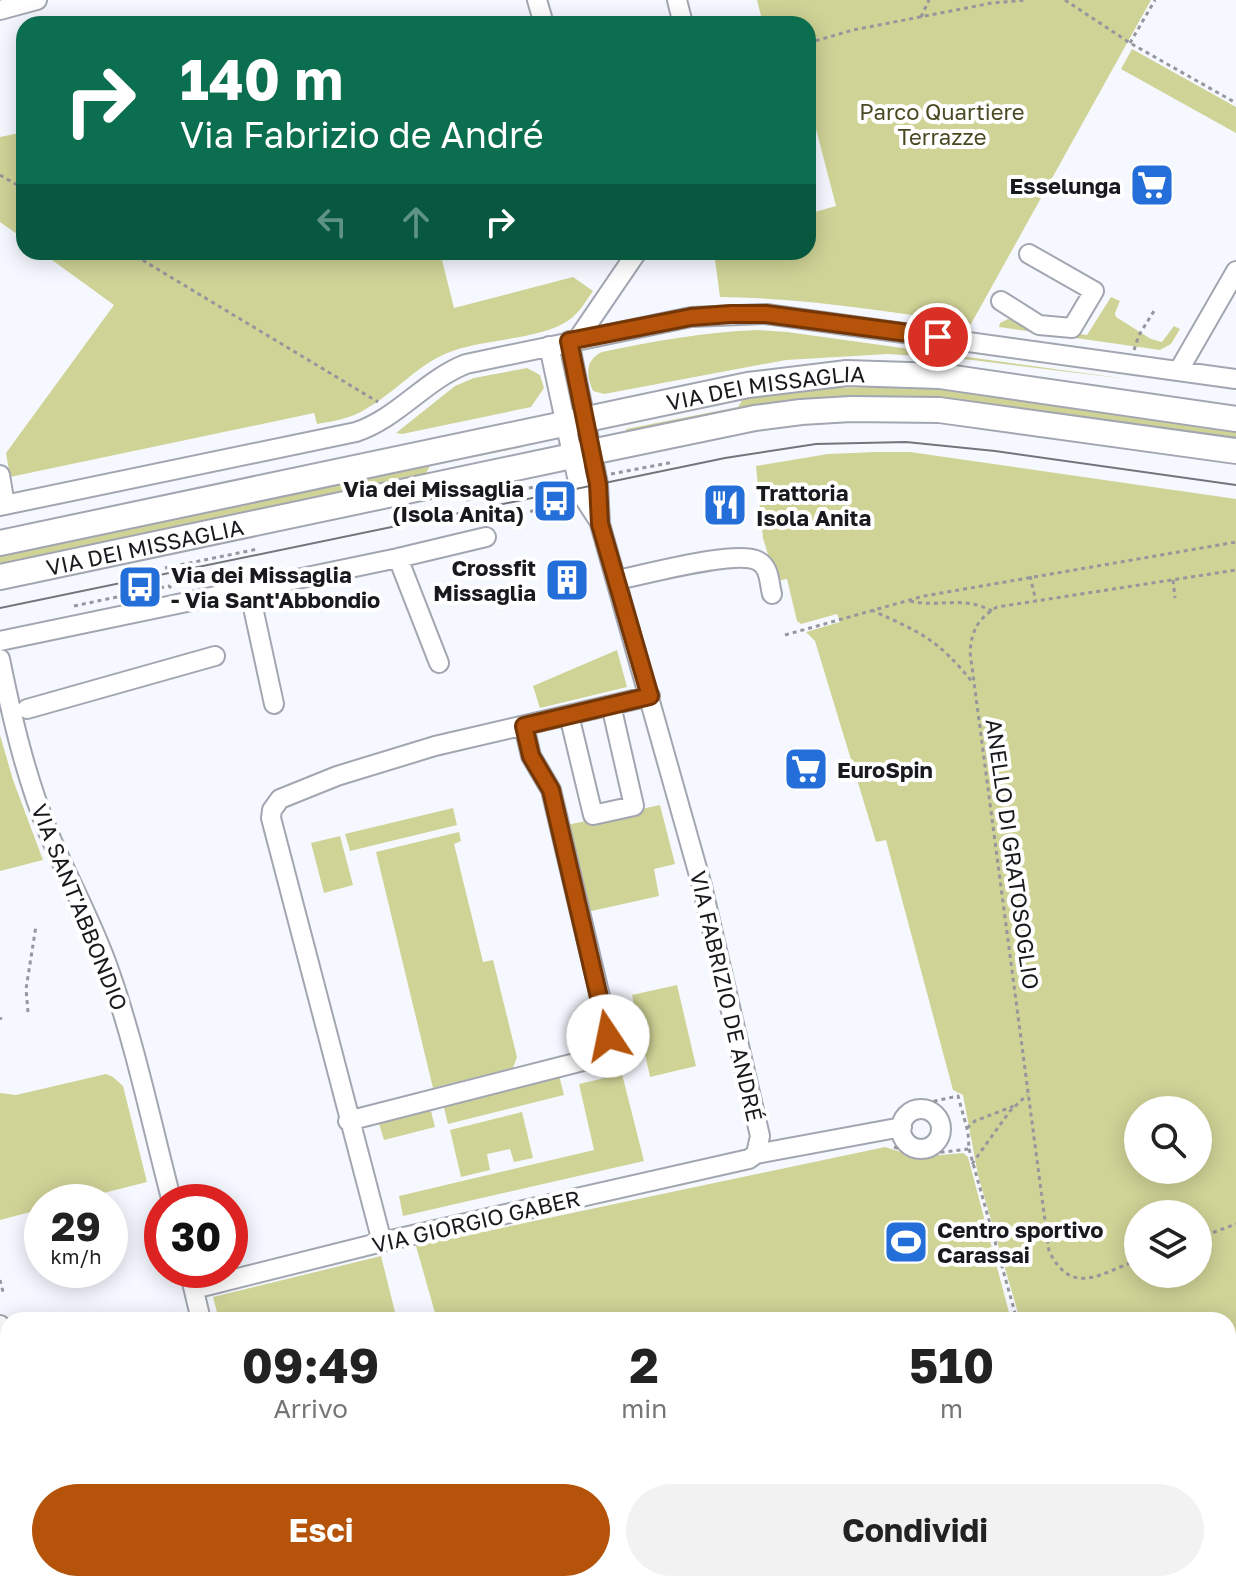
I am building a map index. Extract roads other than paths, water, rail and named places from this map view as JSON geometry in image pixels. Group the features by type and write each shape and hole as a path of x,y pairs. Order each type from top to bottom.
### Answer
{"main road":[{"name":"VIA DEI MISSAGLIA","path":"0,543 748,385 847,373 940,376 1236,419"},
{"name":"VIA DEI MISSAGLIA","path":"0,577 589,459 755,418 801,412 897,408 939,410 1236,451"}],"street":[{"path":"0,10 37,0"},
{"path":"1001,301 1039,325 1072,328 1094,291 1029,254"},
{"path":"575,423 573,341 631,260"},
{"path":"1179,370 1236,271"},
{"path":"0,475 2,505 356,432 395,412 457,367 691,317 766,314 1236,379"},
{"path":"549,346 589,459"},
{"name":"VIA FABRIZIO DE ANDRÉ","path":"589,459 582,495 600,524 702,886 760,1136 756,1154 902,1127"},
{"path":"0,641 398,558 484,529"},
{"path":"617,580 737,556 758,561 766,568 772,594"},
{"path":"398,558 439,663"},
{"path":"249,589 274,704"},
{"path":"27,709 215,656"},
{"name":"VIA SANT'ABBONDIO","path":"0,659 28,775 49,834 88,913 110,973 134,1050 168,1184"},
{"path":"382,1242 348,1121 271,818 272,810 280,799 337,776 435,746 650,696"},
{"path":"569,715 593,815 634,806 611,705"},
{"path":"348,1121 583,1061 604,1047 608,1036 607,1026 551,790 531,756 524,726"},
{"name":"VIA GIORGIO GABER","path":"194,1289 382,1242 749,1159 756,1154"},
{"path":"194,1289 199,1312"}],"tram line":[{"path":"0,608 725,458 816,444 906,442 995,451 1236,485"}],"place":[{"name":"Esselunga","path":"1152,185"},
{"name":"Via dei Missaglia (Isola Anita)","path":"555,501"},
{"name":"Trattoria Isola Anita","path":"725,505"},
{"name":"Crossfit Missaglia","path":"567,580"},
{"name":"Via dei Missaglia - Via Sant'Abbondio","path":"140,587"},
{"name":"EuroSpin","path":"806,769"},
{"name":"Centro sportivo Carassai","path":"906,1242"}],"park label":[{"name":"Parco Quartiere Terrazze","path":"942,124"}]}
